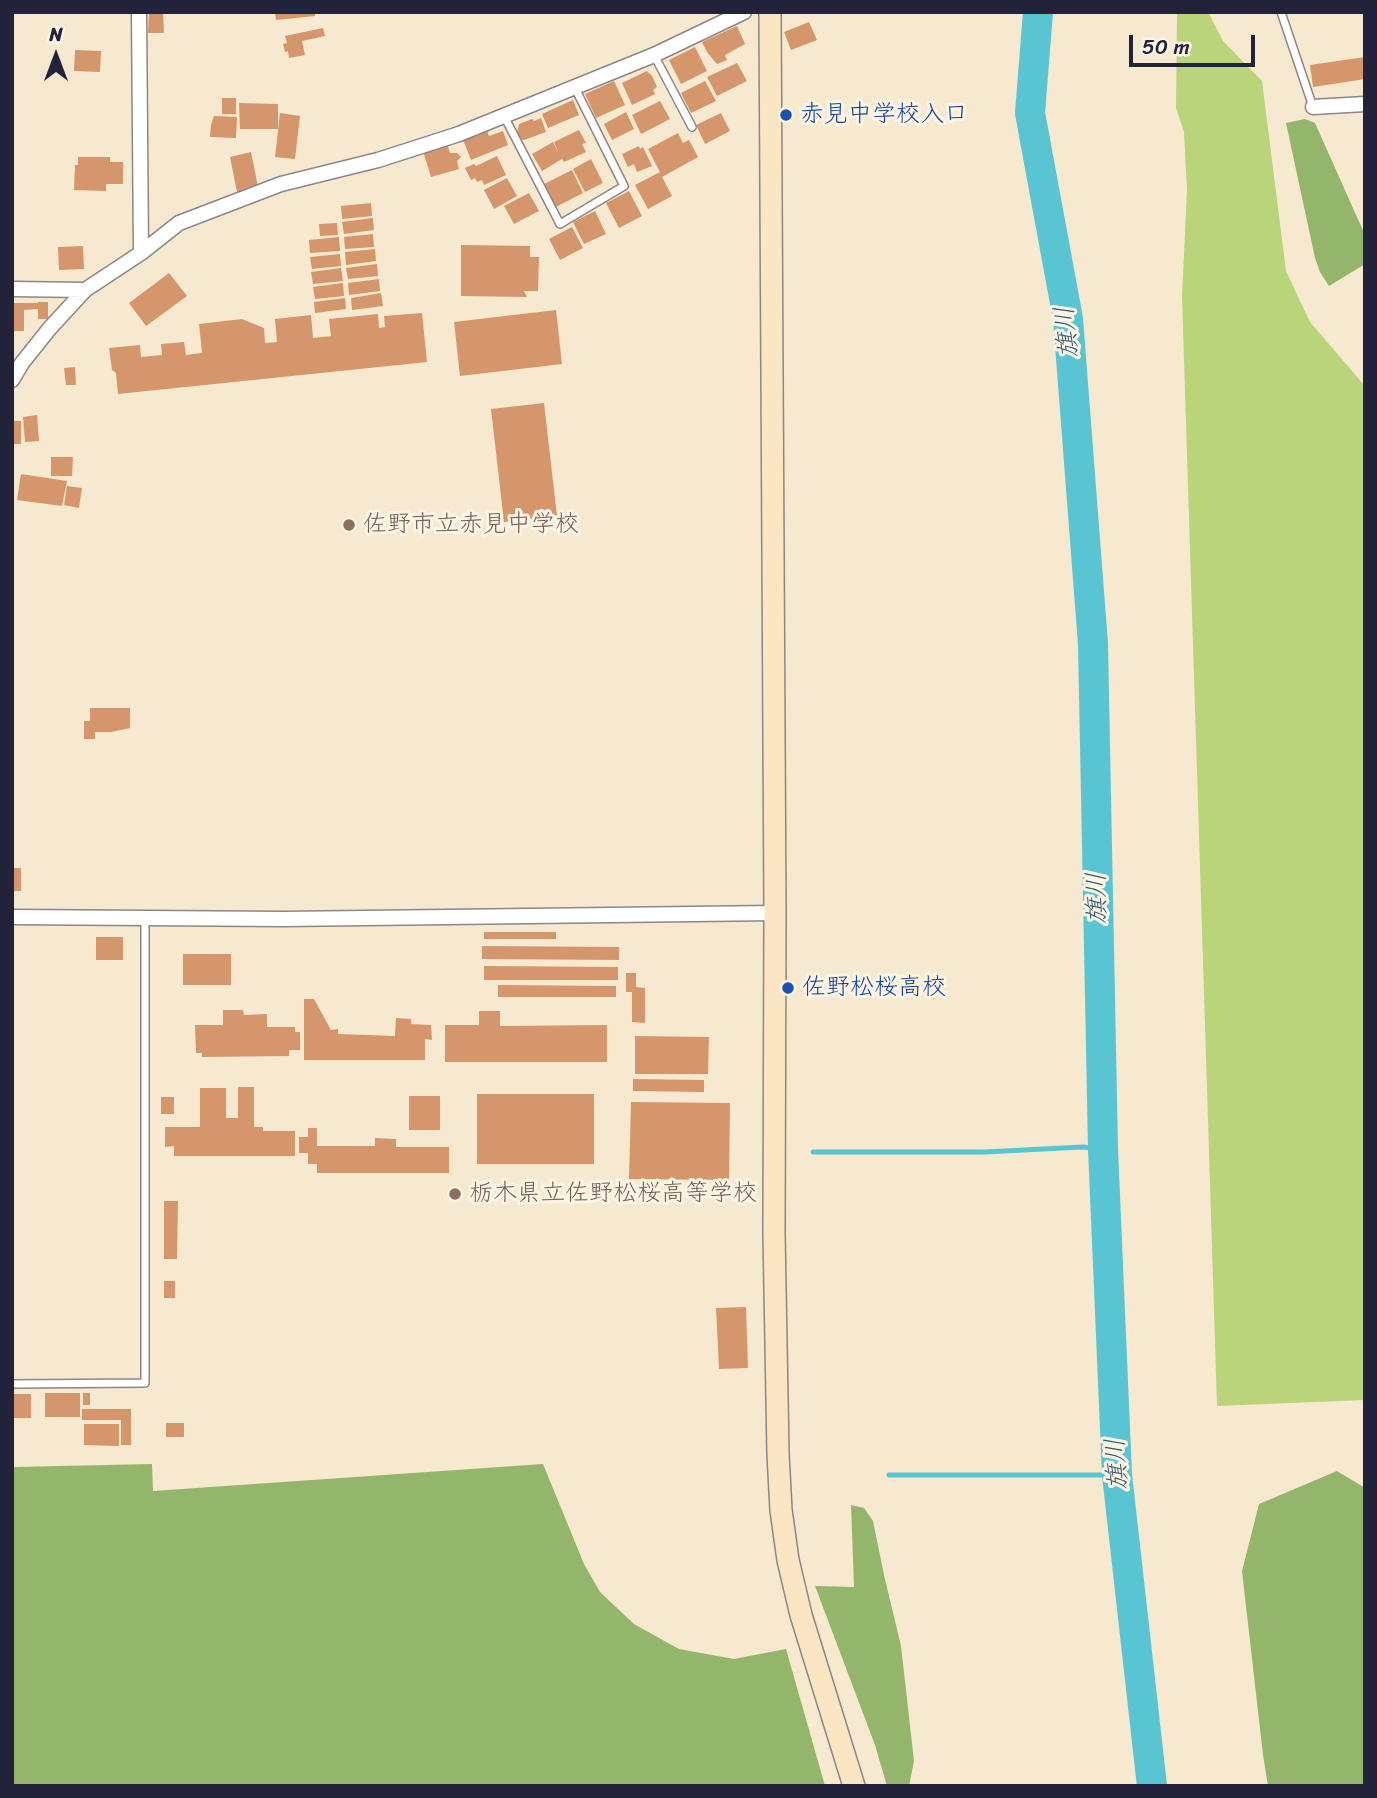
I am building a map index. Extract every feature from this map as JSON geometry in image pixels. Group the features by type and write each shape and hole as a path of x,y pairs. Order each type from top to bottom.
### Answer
{"street":[{"path":"139,12 141,253"},
{"path":"12,380 50,328 85,289 141,253 179,223 281,184 378,160 459,134 654,55 744,12"},
{"path":"770,12 774,1233 781,1510 788,1560 801,1615 854,1786"},
{"path":"1313,107 1365,104"},
{"path":"12,289 85,289"},
{"path":"12,917 311,918 775,913"}],"lane":[{"path":"1281,12 1313,107"},
{"path":"654,55 692,127"},
{"path":"504,116 560,224 624,186 575,88"},
{"path":"12,1384 145,1383 145,918"}],"green space":[{"path":"1177,12 1208,12 1223,41 1262,81 1286,271 1310,322 1365,386 1365,1400 1217,1406 1182,296 1187,190 1184,132 1176,108"},
{"path":"1305,119 1315,123 1365,235 1365,264 1329,286 1315,258 1286,123"},
{"path":"152,1464 153,1491 543,1464 584,1564 600,1592 634,1624 679,1649 734,1659 786,1649 825,1786 12,1786 14,1467"},
{"path":"1337,1471 1365,1488 1365,1786 1268,1786 1242,1571 1259,1504"},
{"path":"851,1505 864,1508 873,1521 901,1646 914,1761 909,1786 887,1786 875,1745 815,1586 854,1587"}],"building":[{"path":"149,12 163,12 164,33 148,33"},
{"path":"275,12 315,12 315,16 276,20"},
{"path":"809,22 817,40 791,50 784,32"},
{"path":"737,26 745,44 725,55 727,60 717,64 702,42"},
{"path":"323,28 325,36 302,41 305,55 289,58 283,44 287,43 285,36"},
{"path":"695,47 707,71 681,84 669,60"},
{"path":"75,50 101,51 100,72 74,71"},
{"path":"1365,57 1365,79 1313,87 1310,65"},
{"path":"737,63 747,81 717,96 707,77"},
{"path":"647,71 657,87 653,90 655,94 632,105 622,83"},
{"path":"614,81 625,105 596,118 585,94"},
{"path":"705,81 716,101 691,113 681,93"},
{"path":"222,98 236,98 236,114 222,114"},
{"path":"573,100 579,115 548,128 542,114"},
{"path":"660,101 670,119 641,134 632,115"},
{"path":"239,103 278,104 278,129 240,129"},
{"path":"626,112 634,129 612,140 604,124"},
{"path":"280,113 300,116 295,159 275,157"},
{"path":"721,113 730,131 705,144 696,125"},
{"path":"214,116 237,117 236,138 210,137"},
{"path":"541,118 546,132 520,139 517,133 519,124"},
{"path":"486,127 489,136 503,131 508,145 471,160 462,137"},
{"path":"579,130 586,143 582,144 586,152 564,162 562,159 542,171 532,154 553,142 559,154 554,142"},
{"path":"678,133 683,143 689,140 698,157 662,177 672,196 648,209 635,185 660,172 648,149"},
{"path":"447,143 450,153 457,153 461,157 457,161 459,169 431,177 423,151"},
{"path":"639,146 640,149 643,147 652,166 637,172 634,164 628,167 622,154"},
{"path":"251,152 258,187 237,192 230,157"},
{"path":"497,156 506,175 484,185 482,180 471,180 465,168"},
{"path":"78,157 110,157 110,162 123,162 123,184 106,184 106,191 74,190"},
{"path":"591,159 603,183 585,192 573,169"},
{"path":"572,170 583,193 554,208 542,185"},
{"path":"507,178 517,196 494,209 484,190"},
{"path":"629,191 642,216 619,228 606,203"},
{"path":"529,193 539,211 514,224 504,206"},
{"path":"371,203 372,216 342,219 341,206"},
{"path":"595,211 606,234 584,244 573,222"},
{"path":"373,218 374,230 344,234 342,222"},
{"path":"337,223 338,235 320,236 319,224"},
{"path":"572,227 583,248 560,260 549,239"},
{"path":"373,234 374,247 345,249 344,237"},
{"path":"339,237 340,251 310,253 309,240"},
{"path":"461,245 530,246 530,257 539,257 538,291 524,291 527,297 461,296"},
{"path":"83,246 84,269 59,270 58,247"},
{"path":"375,249 376,261 346,265 345,252"},
{"path":"340,254 341,266 312,269 310,257"},
{"path":"377,264 378,276 348,279 346,268"},
{"path":"341,268 343,281 313,284 311,272"},
{"path":"169,273 187,296 146,326 129,303"},
{"path":"379,279 380,291 349,295 348,283"},
{"path":"343,283 344,296 315,299 313,287"},
{"path":"381,293 383,306 352,310 351,298"},
{"path":"345,298 346,309 315,313 314,302"},
{"path":"48,302 48,319 38,319 38,309 24,310 24,331 12,331 12,303"},
{"path":"556,310 562,364 460,376 454,322"},
{"path":"422,313 427,362 118,394 116,373 112,370 109,348 140,345 141,357 162,355 161,344 184,342 186,355 202,353 199,324 242,319 264,328 265,343 277,342 275,319 311,315 313,338 331,336 329,319 378,314 379,328 385,327 384,316"},
{"path":"75,367 76,385 66,385 64,368"},
{"path":"544,403 557,516 504,522 491,409"},
{"path":"37,415 39,441 25,442 23,417"},
{"path":"12,421 21,421 21,444 12,444"},
{"path":"51,457 73,457 72,476 51,476"},
{"path":"21,474 67,481 62,506 17,500"},
{"path":"67,486 82,488 79,508 64,505"},
{"path":"90,708 130,708 130,728 95,732 95,739 84,739 84,721 90,721"},
{"path":"12,868 21,868 21,891 12,891"},
{"path":"484,932 556,932 556,939 484,939"},
{"path":"96,937 123,937 123,960 96,960"},
{"path":"482,946 619,947 619,960 482,959"},
{"path":"183,954 231,954 231,985 183,985"},
{"path":"484,966 618,967 618,980 484,980"},
{"path":"626,973 636,973 636,987 645,988 645,1023 632,1022 632,992 626,992"},
{"path":"498,985 616,986 616,997 498,997"},
{"path":"304,999 314,999 331,1030 338,1029 338,1034 395,1036 396,1018 411,1019 411,1024 431,1025 432,1040 425,1039 425,1060 304,1060"},
{"path":"223,1010 243,1010 244,1015 267,1014 267,1027 295,1027 295,1032 300,1032 300,1050 289,1050 289,1056 202,1057 202,1053 196,1053 195,1025 223,1025"},
{"path":"479,1011 500,1011 500,1026 607,1025 607,1062 445,1062 445,1025 479,1025"},
{"path":"635,1036 709,1037 708,1074 635,1074"},
{"path":"633,1079 704,1080 704,1092 633,1091"},
{"path":"238,1087 254,1087 254,1127 263,1127 263,1131 295,1131 295,1156 174,1156 174,1146 165,1147 165,1127 200,1127 200,1088 226,1088 226,1118 238,1118"},
{"path":"477,1094 594,1094 594,1164 477,1164"},
{"path":"409,1096 440,1096 440,1130 409,1130"},
{"path":"161,1097 174,1097 174,1114 161,1114"},
{"path":"631,1102 730,1103 729,1180 629,1179"},
{"path":"308,1128 317,1128 317,1146 375,1146 375,1138 396,1139 396,1147 449,1147 449,1173 317,1173 317,1164 308,1164 308,1153 299,1153 299,1137 308,1137"},
{"path":"164,1201 178,1201 177,1259 164,1259"},
{"path":"164,1281 175,1281 175,1298 164,1298"},
{"path":"746,1307 748,1368 719,1369 716,1308"},
{"path":"45,1393 80,1393 80,1417 45,1417"},
{"path":"83,1393 90,1393 90,1405 83,1405"},
{"path":"12,1394 31,1394 31,1418 12,1418"},
{"path":"82,1409 131,1409 131,1445 121,1445 121,1420 82,1420"},
{"path":"166,1423 184,1423 184,1437 166,1437"},
{"path":"84,1424 119,1424 119,1446 84,1445"}],"waterway":[{"name":"旗川","path":"1038,12 1030,113 1068,319 1093,644 1103,1149 1117,1475 1152,1786"},
{"path":"813,1152 985,1152 1082,1147 1103,1149"},
{"path":"889,1475 1117,1475"}],"place":[{"name":"赤見中学校入口","path":"786,115"},
{"name":"佐野市立赤見中学校","path":"349,525"},
{"name":"佐野松桜高校","path":"788,988"},
{"name":"栃木県立佐野松桜高等学校","path":"455,1194"}]}
